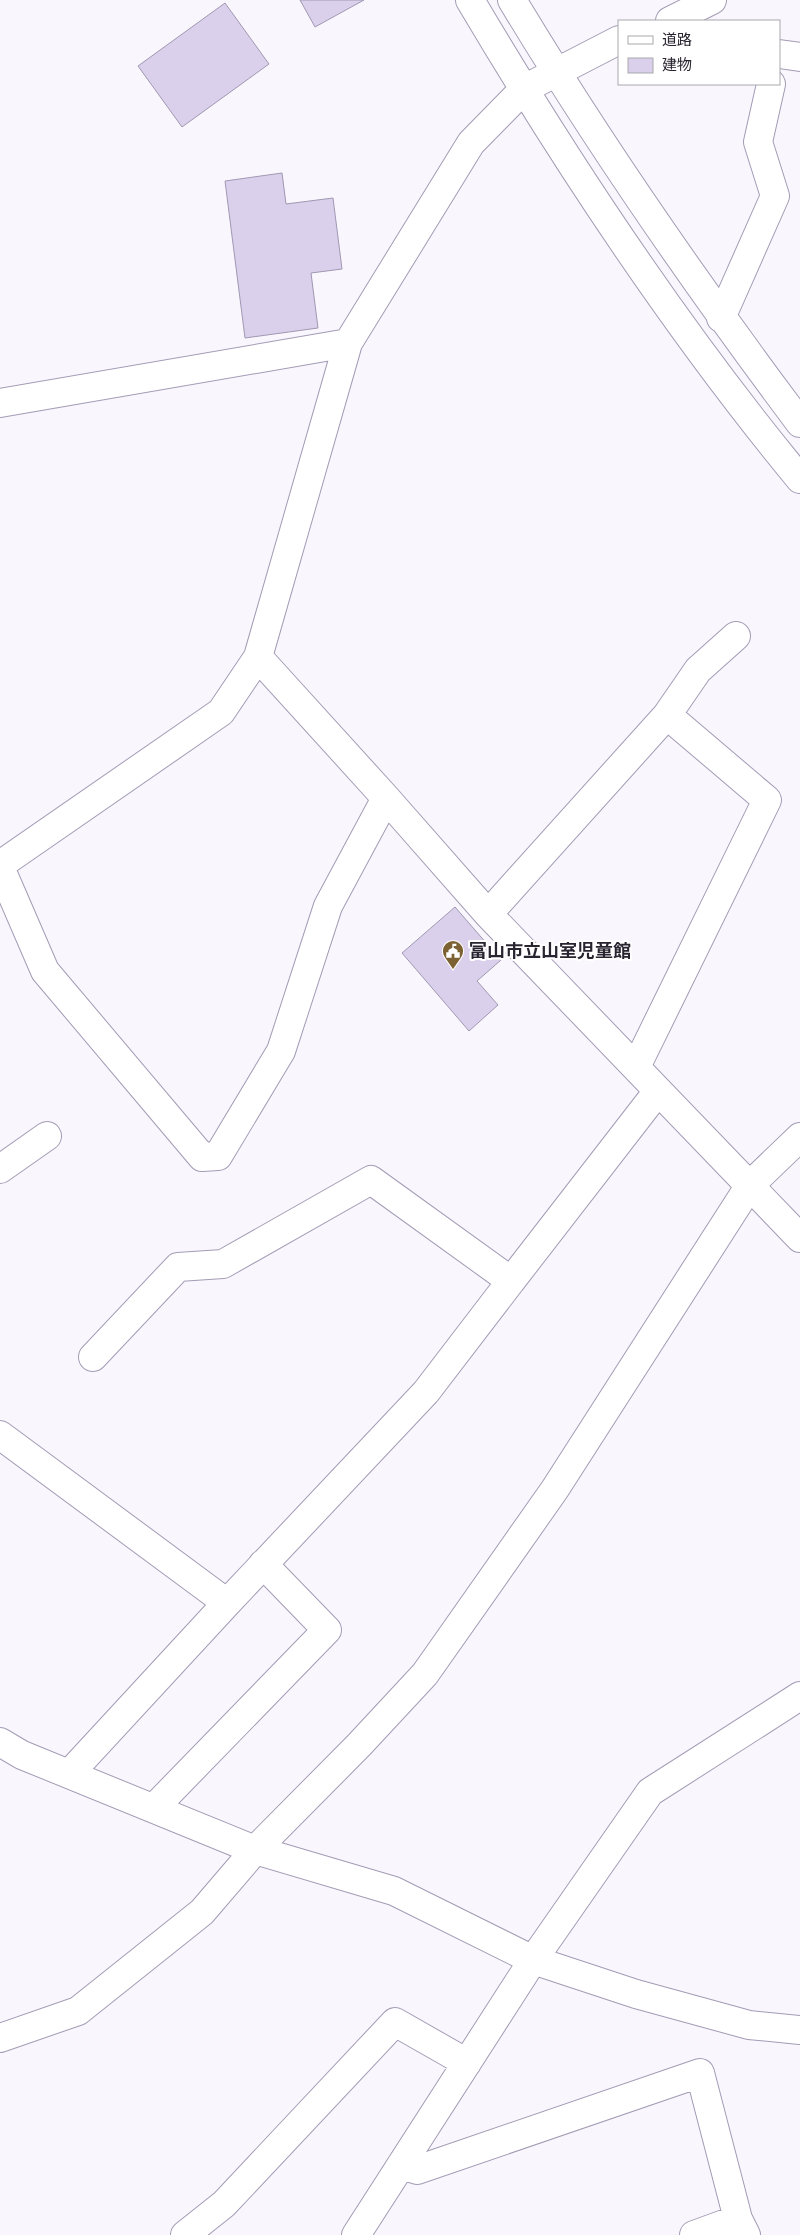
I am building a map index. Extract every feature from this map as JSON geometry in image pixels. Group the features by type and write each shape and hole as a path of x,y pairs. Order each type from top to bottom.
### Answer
{"street":[{"path":"470,0 524,89 647,278 752,421 800,479"},
{"path":"512,0 556,72 721,318 800,423"},
{"path":"672,20 712,0"},
{"path":"386,798 328,906 281,1051 218,1156 202,1157 45,971 0,866 221,712 258,657 348,343 471,143 524,89 618,41"},
{"path":"780,54 800,57"},
{"path":"721,318 775,196 758,142 771,85"},
{"path":"0,403 348,343"},
{"path":"488,914 667,715 698,670 736,636"},
{"path":"258,657 488,914 800,1238"},
{"path":"636,1067 767,800 667,715"},
{"path":"70,1773 263,1564 426,1392 658,1090"},
{"path":"0,1169 47,1136"},
{"path":"0,2038 78,2012 202,1912 255,1850 359,1745 425,1674 555,1489 750,1185 800,1137"},
{"path":"93,1357 178,1267 223,1264 371,1180 511,1282"},
{"path":"0,1435 227,1603"},
{"path":"154,1808 327,1630 263,1564"},
{"path":"356,2235 533,1960 650,1792 800,1696"},
{"path":"0,1742 22,1755 255,1850 394,1892 533,1960 636,1994 749,2025 800,2030"},
{"path":"185,2235 224,2204 395,2022 467,2063"},
{"path":"401,2166 417,2170 700,2073 742,2227 694,2235"}],"building":[{"path":"300,0 364,0 315,27"},
{"path":"225,3 269,64 182,127 138,66"},
{"path":"282,173 286,204 333,198 342,269 311,273 318,328 245,338 225,181"},
{"name":"富山市立山室児童館","path":"455,907 501,960 477,981 498,1005 469,1031 402,953"}],"place":[{"name":"富山市立山室児童館","path":"453,970"}]}
